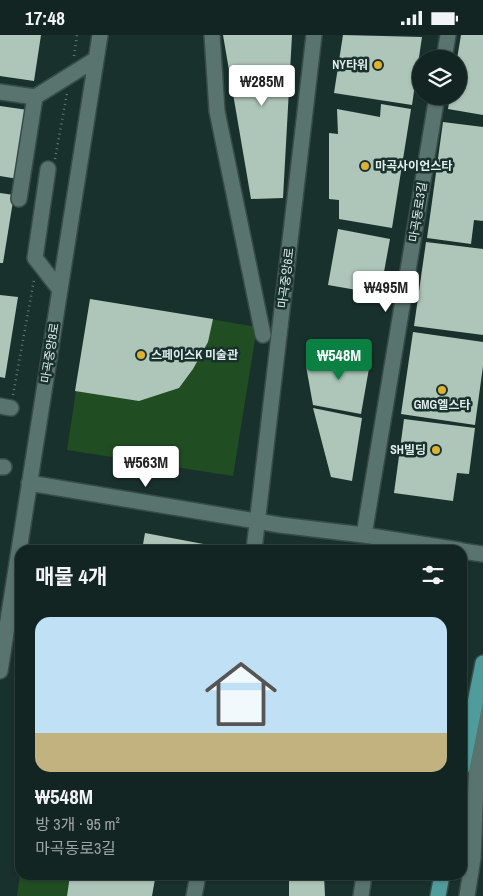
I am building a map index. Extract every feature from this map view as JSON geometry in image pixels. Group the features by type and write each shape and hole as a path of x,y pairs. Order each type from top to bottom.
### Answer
{"main road":[{"path":"467,744 483,663"},
{"path":"438,896 441,880"}],"street":[{"name":"마곡중앙8로","path":"17,545 29,483 100,35"},
{"path":"212,35 217,111 264,335"},
{"name":"마곡중앙6로","path":"255,545 314,35"},
{"path":"446,50 448,35"},
{"path":"0,92 35,97 96,59"},
{"path":"19,199 35,97"},
{"name":"마곡동로3길","path":"364,535 436,105"},
{"path":"48,169 35,258 60,290"},
{"path":"29,483 258,522 429,545"},
{"path":"467,551 483,554"},
{"name":"마곡중앙8로","path":"0,671 5,605 15,554"},
{"path":"467,896 473,857 480,683"},
{"path":"194,896 197,880"},
{"path":"361,896 363,880"}],"green space":[{"path":"90,299 257,327 233,476 67,450"},
{"path":"19,880 69,880 67,896 17,896"}],"building":[{"path":"0,35 41,35 34,81 0,76"},
{"path":"223,35 292,35 283,198 251,199"},
{"name":"NY타워","path":"343,35 422,37 420,50 412,50 412,105 334,93"},
{"path":"461,35 483,35 483,115 448,109 449,105 467,105 467,50 458,50"},
{"name":"마곡사이언스타","path":"381,104 411,109 392,228 339,219 339,200 329,199 329,133 338,134 337,109 380,117"},
{"path":"0,106 28,110 18,179 0,176"},
{"path":"443,122 483,127 483,221 474,220 471,244 427,238"},
{"path":"0,193 14,195 3,263 0,263"},
{"path":"338,229 390,239 380,294 328,285"},
{"path":"426,242 483,249 483,335 414,326"},
{"path":"0,295 18,297 5,378 0,377"},
{"name":"스페이스K 미술관","path":"90,299 213,319 208,342 193,369 179,388 139,401 75,391"},
{"name":"GMG엘스타","path":"413,332 483,342 483,366 475,425 401,414"},
{"path":"321,348 371,357 361,414 313,405 306,366 317,368"},
{"path":"313,408 362,418 352,481 331,477"},
{"name":"SH빌딩","path":"404,419 475,428 469,474 457,473 453,501 394,493"},
{"path":"145,533 209,545 143,545"},
{"path":"69,880 155,880 152,896 67,896"},
{"path":"289,880 324,880 325,896 289,896"}],"place":[{"name":"NY타워","path":"378,65"},
{"name":"마곡사이언스타","path":"365,166"},
{"name":"스페이스K 미술관","path":"141,355"},
{"name":"GMG엘스타","path":"442,390"},
{"name":"SH빌딩","path":"436,450"}]}
